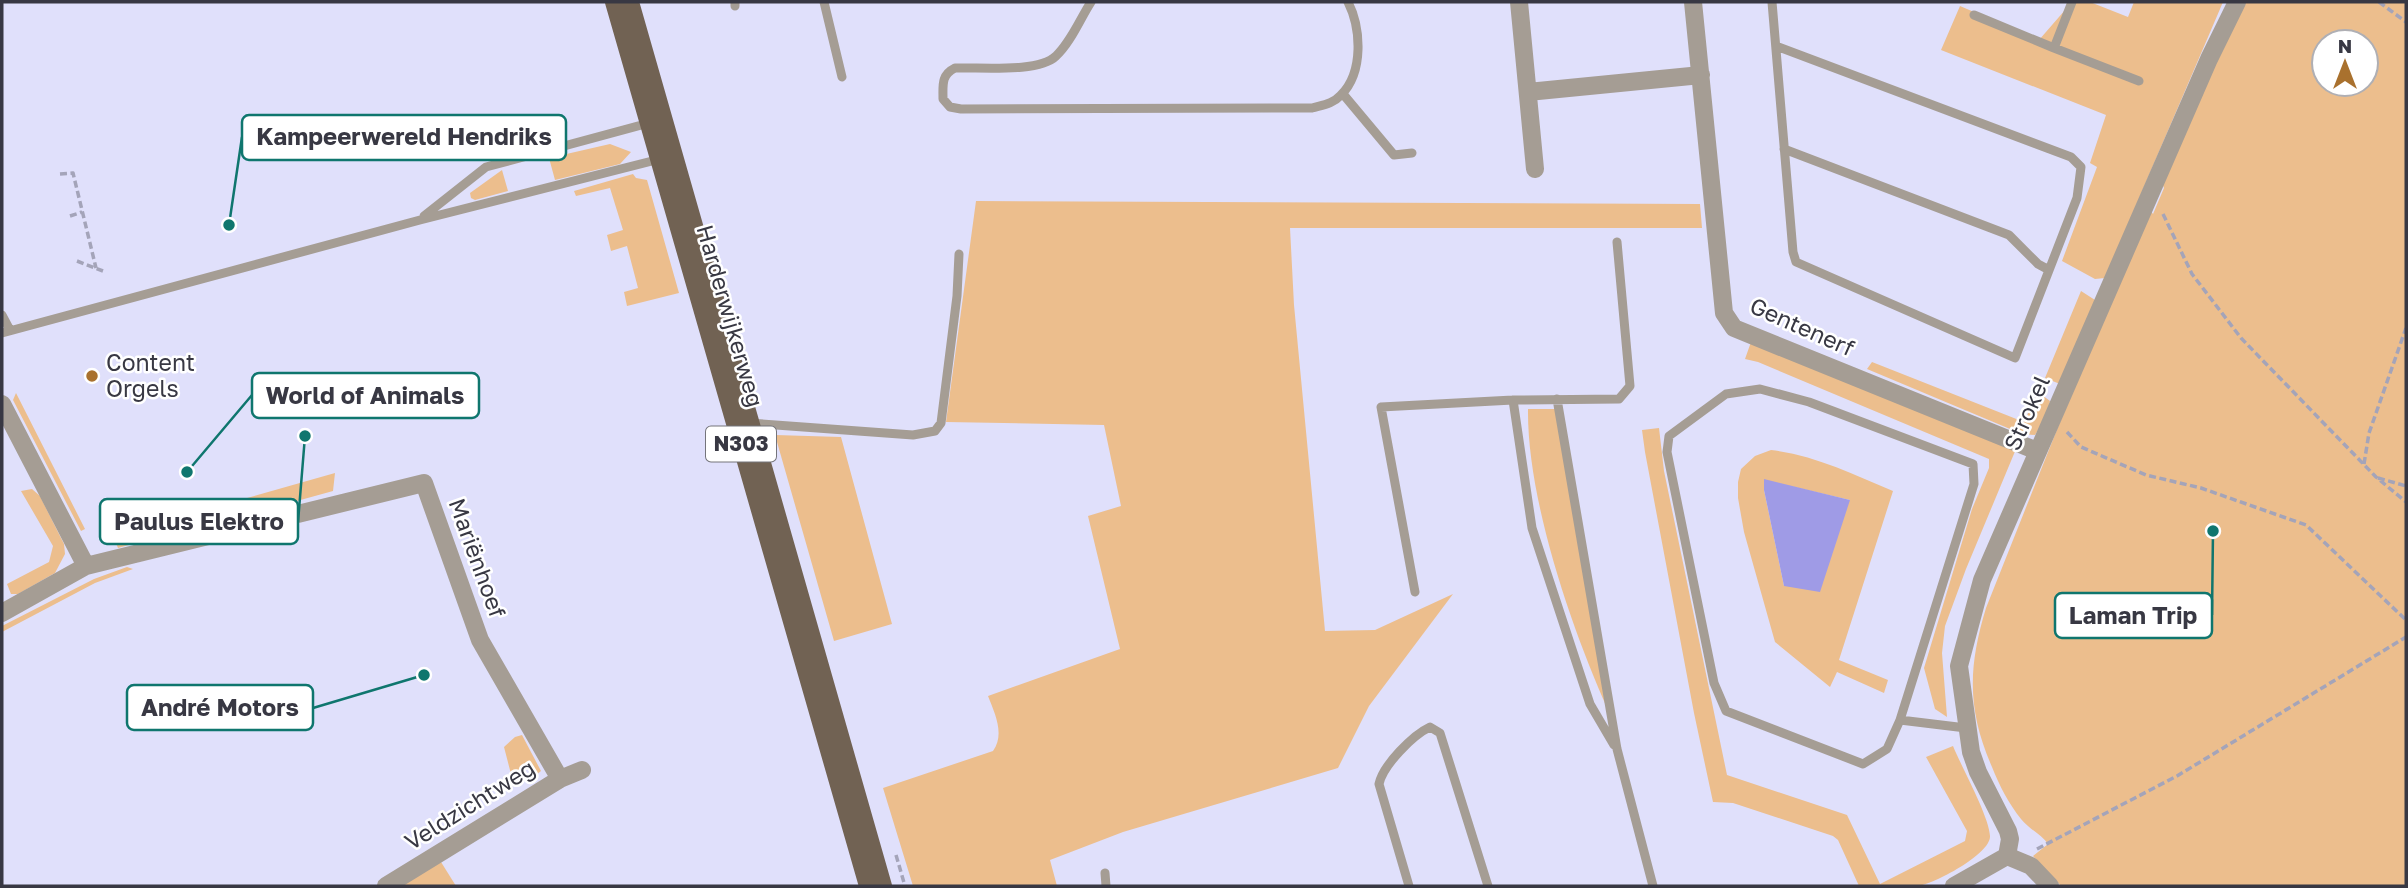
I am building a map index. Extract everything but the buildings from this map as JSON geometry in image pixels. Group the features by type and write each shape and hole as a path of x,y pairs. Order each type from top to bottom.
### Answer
{"main road":[{"name":"Harderwijkerweg","path":"614,2 868,886"},
{"name":"Harderwijkerweg","path":"630,2 883,886"}],"street":[{"path":"1519,2 1535,169"},
{"name":"Gentenerf","path":"1693,2 1724,313 1734,328 2037,451"},
{"name":"Strokel","path":"2007,856 2010,839 2008,831 1978,772 1971,752 1959,666 1982,580 2209,59 2237,2"},
{"path":"1528,92 1700,75"},
{"path":"2,404 86,566"},
{"name":"Mariënhoef","path":"2,613 86,566 424,483 480,640 560,779"},
{"name":"Veldzichtweg","path":"386,886 560,779 582,770"},
{"path":"1954,886 2007,856 2031,866 2050,886"}],"lane":[{"path":"824,2 842,76"},
{"path":"1091,2 1054,59 1040,66 955,68 947,72 943,79 943,99 950,107 961,109 1312,108 1331,103 1343,94 1353,75 1359,53 1355,15 1348,2"},
{"path":"1772,2 1793,252 1796,262 2015,358 2077,198 2081,167 2071,157 1776,46"},
{"path":"2054,48 2072,2"},
{"path":"1974,15 2139,81"},
{"path":"1343,94 1394,155 1412,153"},
{"path":"420,219 486,167 649,123"},
{"path":"1784,149 2009,234 2038,264 2049,270"},
{"path":"2,315 6,332 420,219 660,159"},
{"path":"1415,592 1381,408 1513,400 1619,399 1630,386 1617,242"},
{"path":"750,423 913,435 935,431 941,423 957,296 959,254"},
{"path":"1760,389 1809,402 1973,464 1974,484 1900,720 1887,749 1863,764 1726,711 1714,683 1667,452 1669,436 1726,394 1760,389"},
{"path":"1557,399 1617,749 1653,886"},
{"path":"1513,400 1532,528 1590,704 1617,749"},
{"path":"1900,720 1966,728"},
{"path":"1409,886 1379,784 1381,774 1419,732 1430,726 1440,733 1488,886"},
{"path":"1105,873 1106,886"}],"path":[{"path":"2379,2 2406,22"},
{"path":"60,174 73,173 96,268"},
{"path":"2151,191 2192,274 2241,338 2376,477 2406,502"},
{"path":"71,216 82,212"},
{"path":"77,261 103,271"},
{"path":"2364,464 2369,433 2406,328"},
{"path":"2054,417 2081,447 2113,461 2146,475 2201,488 2306,525 2406,620"},
{"path":"2376,477 2406,486"},
{"path":"2007,856 2033,851 2177,776 2406,637"}],"shaded area":[{"path":"2072,2 2090,2 2128,17 2134,2 2223,2 2105,278 2095,279 2062,261 2097,167 2090,163 2106,115 1941,50 1960,6 2039,40"},
{"path":"2242,2 2406,2 2406,886 2061,886 2033,856 2048,844 2024,823 2012,807 1984,746 1974,707 1973,669 1986,608 2058,427 2150,210 2153,214 2164,188 2162,183"},
{"path":"610,144 631,152 620,164 555,180 549,158"},
{"path":"502,170 508,191 475,200 471,198 470,193"},
{"path":"633,174 636,178 647,180 679,293 627,306 624,292 638,288 627,246 611,251 607,235 623,230 610,188 576,196 574,191"},
{"path":"976,201 1700,204 1702,228 1290,228 1294,305 1325,631 1375,630 1453,594 1369,706 1338,768 1123,832 1050,860 1057,886 913,886 883,788 993,751 999,731 988,696 1120,649 1088,516 1121,506 1104,425 946,422"},
{"path":"2081,291 2095,300 2060,384 2045,378"},
{"path":"1751,342 2016,449 1945,626 1942,653 1947,717 1935,709 1924,668 1972,509 1989,468 1989,459 1758,362 1745,359"},
{"path":"1872,362 2024,422 2038,392 2050,401 2047,416 2035,435 2022,434 1867,369"},
{"path":"16,393 85,529 81,531 13,400"},
{"path":"1528,409 1560,409 1608,710 1566,602 1543,522 1535,482"},
{"path":"1659,428 1664,471 1727,775 1847,815 1880,884 1965,841 1967,831 1926,757 1953,746 1980,805 1990,836 1988,843 1972,859 1948,874 1918,886 1859,886 1838,840 1833,836 1733,803 1713,802 1645,452 1642,430"},
{"path":"775,435 841,437 892,624 834,641"},
{"path":"1771,450 1803,456 1893,491 1839,660 1888,680 1884,693 1837,672 1830,687 1775,642 1744,532 1738,498 1741,469 1755,456","holes":["1764,480 1850,500 1784,586"]},
{"path":"335,473 333,491 257,512 252,499 240,500"},
{"path":"1764,479 1850,500 1820,592 1784,586"},
{"path":"32,489 40,496 64,544 65,554 55,573 18,594 11,594 7,584 49,562 53,546 21,491"},
{"path":"195,509 194,527 118,548 113,536 100,536"},
{"path":"127,567 133,569 95,583 2,632 2,626 94,579"},
{"path":"522,735 541,771 536,775 527,765 511,774 504,747 515,737"},
{"path":"441,862 456,886 399,886"}],"place":[{"name":"Kampeerwereld Hendriks","path":"229,225"},
{"name":"Content Orgels","path":"92,376"},
{"name":"Paulus Elektro","path":"305,436"},
{"name":"World of Animals","path":"187,472"},
{"name":"Laman Trip","path":"2213,531"},
{"name":"André Motors","path":"424,675"}]}
